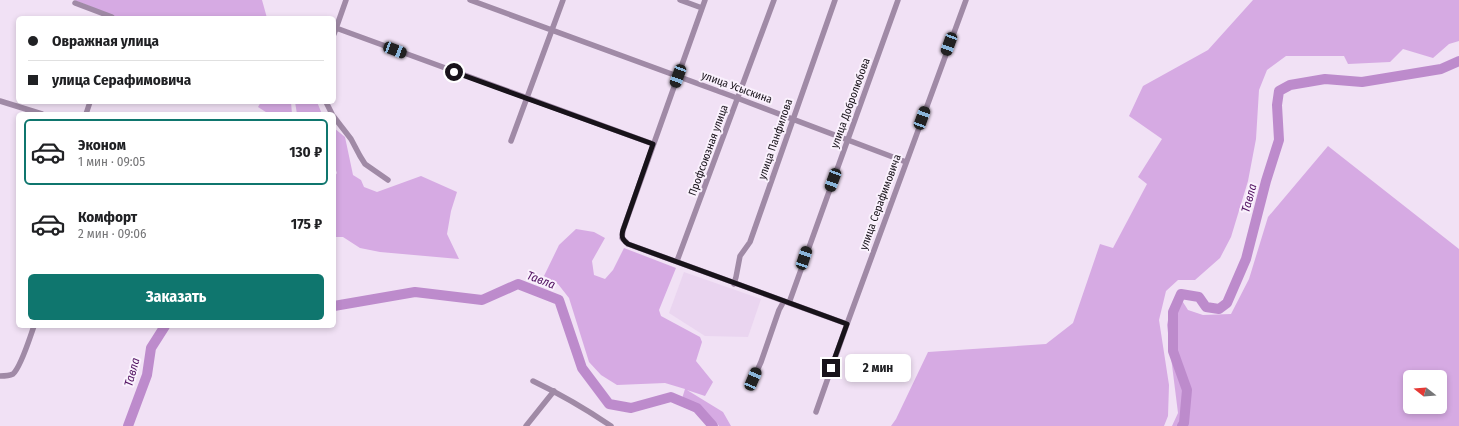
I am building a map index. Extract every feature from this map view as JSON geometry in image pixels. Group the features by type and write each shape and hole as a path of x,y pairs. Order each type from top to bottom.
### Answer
{"street":[{"path":"336,28 346,0"},
{"name":"улица Усыскина","path":"470,0 792,118 906,162"},
{"path":"511,141 563,0"},
{"path":"680,0 702,8"},
{"path":"705,0 622,234 624,241 628,244 677,261 734,284 847,324"},
{"name":"Профсоюзная улица","path":"677,261 774,0"},
{"name":"улица Панфилова","path":"734,284 740,256 750,242 792,118 835,0"},
{"name":"улица Добролюбова","path":"751,384 761,362 779,310 786,302 848,140 898,0"},
{"name":"улица Серафимовича","path":"816,412 966,0"},
{"path":"76,3 109,16"},
{"path":"336,31 653,144"},
{"path":"0,101 36,112"},
{"path":"336,120 366,164 388,180"},
{"path":"0,376 13,373 24,356 33,328"},
{"path":"533,381 554,391 611,426"},
{"path":"526,426 554,391"}],"shaded area":[{"path":"74,0 262,0 266,16 114,16"},
{"path":"1253,0 1459,0 1459,41 1449,44 1433,58 1403,49 1390,62 1348,64 1344,56 1286,56 1267,70 1259,90 1256,139 1248,181 1231,237 1220,258 1195,280 1178,280 1166,291 1159,320 1169,385 1168,416 1164,426 891,426 896,419 928,352 1046,344 1073,323 1100,244 1113,248 1147,184 1138,177 1162,139 1129,116 1143,86 1208,50"},
{"path":"260,104 291,104 292,112 266,112 258,107"},
{"path":"295,104 318,104 321,112 297,112"},
{"path":"336,130 345,137 353,175 361,180 364,187 377,192 421,176 457,192 451,211 447,234 459,259 380,252 360,248 343,237 336,237"},
{"path":"1328,146 1459,249 1459,426 1172,426 1178,413 1167,325 1171,305 1181,299 1188,310 1203,315 1231,314 1249,279 1268,217"},
{"path":"576,229 594,232 605,238 592,261 594,275 605,279 613,270 624,248 676,268 659,310 661,316 700,337 702,342 696,361 713,382 705,396 687,390 723,412 731,426 719,426 717,423 680,405 685,389 665,383 617,385 601,375 589,362 569,298 558,284 544,276 559,245"},
{"path":"684,272 761,299 748,337 705,336 669,313"}],"waterway":[{"name":"Тавла","path":"1182,426 1184,423 1187,390 1173,351 1173,312 1181,294 1199,297 1206,307 1219,309 1227,303 1246,259 1266,181 1279,140 1277,105 1279,91 1290,85 1325,79 1362,82 1441,69 1459,61"},
{"name":"Тавла","path":"336,306 415,292 482,300 518,284 559,300 582,368 609,404 631,408 671,397 697,408 713,426"},
{"name":"Тавла","path":"128,426 147,375 151,348 164,328"}],"route":[{"path":"454,72 653,144 623,230 622,238 624,241 628,244 677,261 734,284 847,324 831,368"}]}
